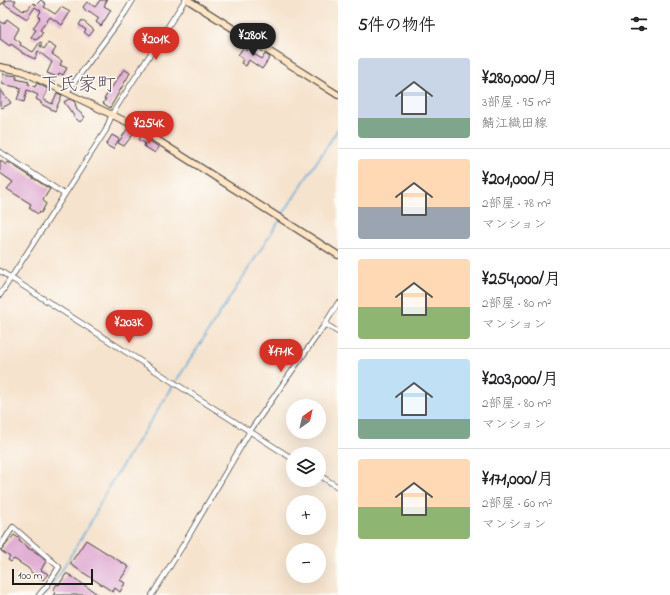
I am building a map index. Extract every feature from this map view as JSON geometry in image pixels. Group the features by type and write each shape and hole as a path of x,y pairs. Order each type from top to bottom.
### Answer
{"street":[{"path":"67,92 133,0"},
{"path":"0,295 106,130 112,114 185,0"},
{"path":"188,0 338,95"},
{"path":"0,67 22,71 135,126 338,255"},
{"path":"0,152 64,194"},
{"path":"0,271 286,454"},
{"path":"152,595 250,431 338,303"},
{"path":"325,324 338,332"},
{"path":"326,479 338,487"},
{"path":"0,548 13,527 59,567 39,595"}],"building":[{"path":"7,0 16,0 14,4 23,11 25,9 27,10 33,3 36,5 41,0 46,4 44,7 55,14 61,7 70,12 62,25 50,17 40,30 43,32 39,38 35,40 31,37 36,30 33,28 40,18 38,16 41,11 35,7 27,19 4,4"},
{"path":"100,0 107,0 104,6 111,10 101,26 96,22 99,18 89,11 87,12 83,7 87,2 95,7"},
{"path":"7,19 19,28 14,38 21,43 20,45 33,52 40,42 42,43 40,46 44,49 48,43 56,48 52,54 62,61 60,65 67,68 63,75 59,73 57,77 47,73 52,62 38,51 35,59 22,53 11,44 10,46 0,39 0,21 4,24"},
{"path":"82,20 94,30 89,36 84,32 86,30 79,25"},
{"path":"250,45 257,49 254,54 262,59 265,54 270,57 262,69 249,60 246,66 241,63 243,59 238,55 243,48 247,51"},
{"path":"124,69 130,73 110,108 103,103 106,99 104,99"},
{"path":"3,74 17,76 16,79 29,82 28,84 35,87 37,83 48,89 43,99 52,104 57,93 62,95 55,111 41,104 41,102 36,99 38,95 27,90 24,102 17,100 21,88 2,84"},
{"path":"0,88 11,103 2,108 0,106"},
{"path":"69,99 74,101 77,108 76,109 85,117 80,122 74,117 64,102"},
{"path":"128,128 135,132 124,146 118,143"},
{"path":"112,135 119,139 113,149 106,145"},
{"path":"141,136 159,147 155,153 144,146 145,143 139,140"},
{"path":"0,160 6,165 8,162 50,189 43,200 46,204 41,213 39,212 38,214 29,208 31,204 7,189 13,182 0,173"},
{"path":"14,535 20,539 19,541 46,561 41,570 48,574 43,580 14,559 11,562 8,560 10,557 1,551"},
{"path":"86,540 129,567 120,580 125,583 120,592 115,588 113,592 70,564"},
{"path":"66,574 99,595 53,595 55,592 53,590 57,584 59,585"}],"waterway":[{"path":"281,217 338,129"},
{"path":"44,595 60,573 91,522 109,486 279,221"}],"district":[{"name":"下氏家町","path":"78,83"}]}
